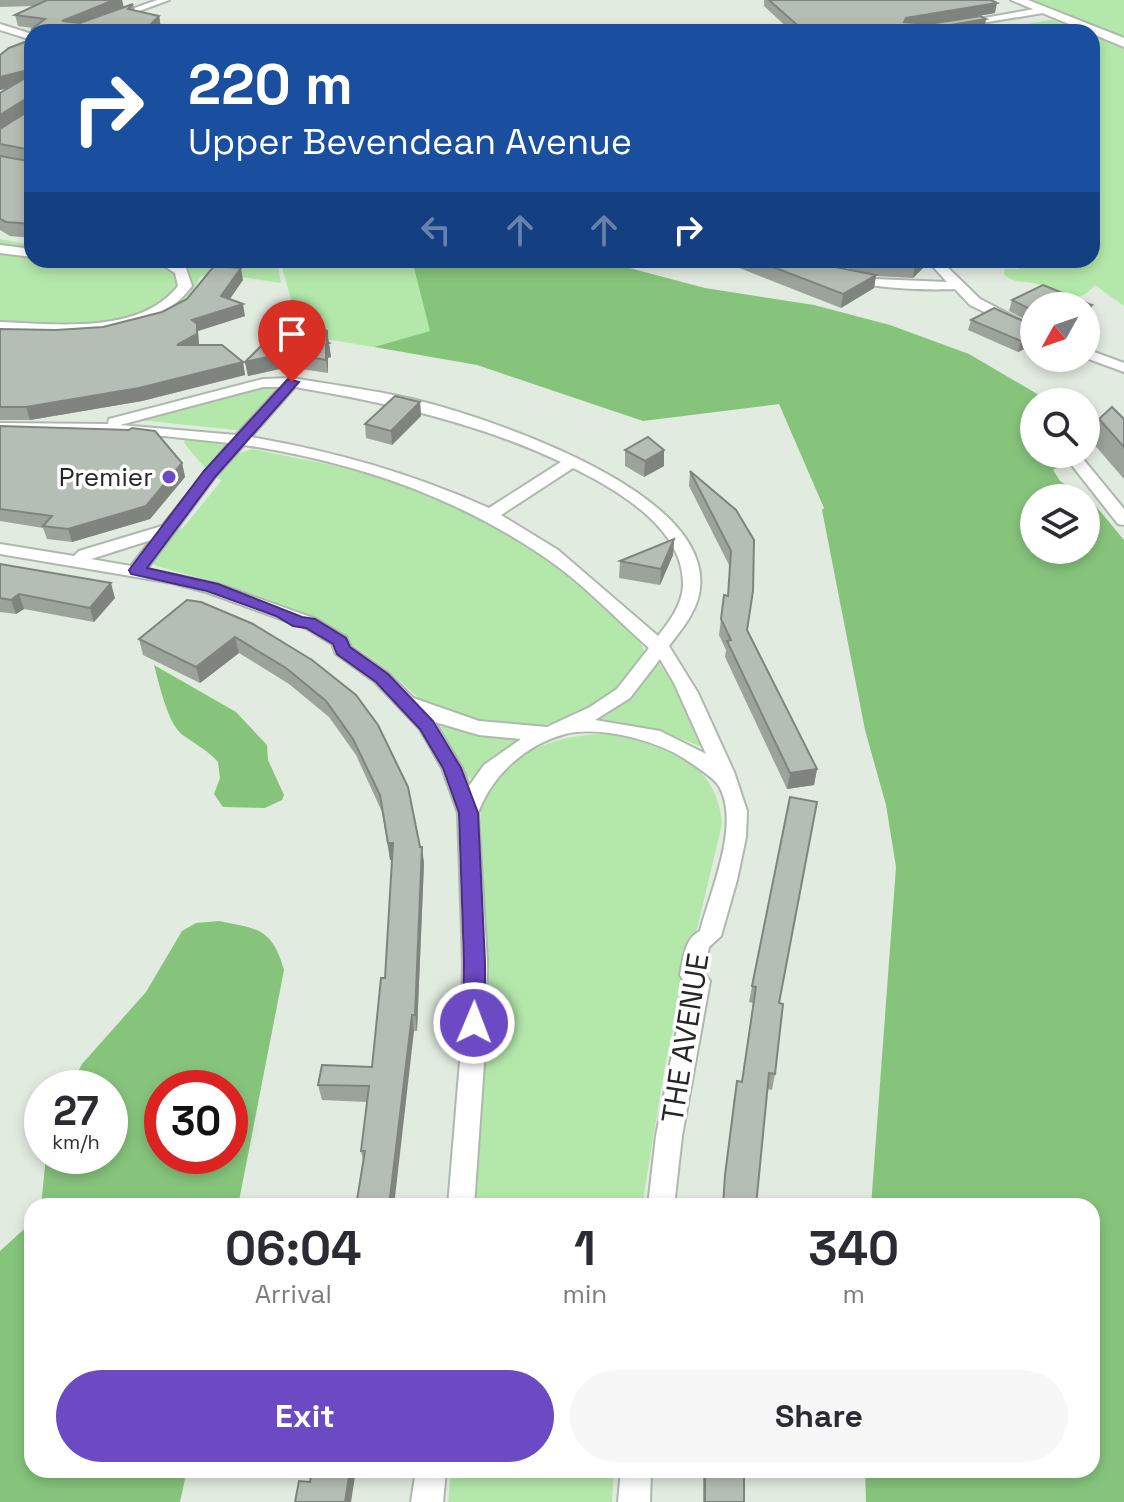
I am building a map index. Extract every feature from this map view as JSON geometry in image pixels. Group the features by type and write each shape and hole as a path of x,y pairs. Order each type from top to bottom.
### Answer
{"street":[{"path":"97,24 165,0"},
{"path":"1017,0 1074,24"},
{"path":"122,3 143,8"},
{"path":"960,24 1040,11"},
{"path":"0,27 24,34"},
{"path":"1100,34 1124,43"},
{"path":"0,249 24,252"},
{"path":"0,326 101,324 151,314 176,300 185,286 181,271 176,268"},
{"path":"822,268 874,285 899,288 955,285"},
{"path":"940,268 955,285 985,309 1020,325"},
{"path":"1100,359 1124,368"},
{"path":"0,428 111,427 115,421 267,382 292,382 430,409 506,433 572,462 658,514 677,534 687,551 692,577 690,595 673,630 626,692 568,727 546,733 503,759 473,796 468,813"},
{"path":"137,570 209,474 243,440 292,382"},
{"name":"THE AVENUE","path":"111,427 243,440 397,475 451,495 490,515 575,570 642,635 659,647 690,695 728,783 737,824 710,936 699,942 692,975 698,981 669,1136 662,1198"},
{"path":"490,515 572,462"},
{"path":"1083,468 1124,520"},
{"path":"1061,474 1085,471"},
{"path":"79,561 85,555 165,530"},
{"path":"0,549 137,570 212,588 299,622 310,623 340,641 343,650 418,705 450,721 493,731 546,733"},
{"path":"382,678 413,708 439,743 452,768 468,813 475,962 473,1049 462,1198"},
{"path":"568,727 630,729 663,738 696,755 728,783"},
{"path":"427,1502 430,1478"},
{"path":"634,1502 636,1478"}],"green space":[{"path":"1024,0 1124,0 1124,40 1100,30 1100,24 1084,24"},
{"path":"1050,20 1063,24 1027,24"},
{"path":"1100,38 1124,47 1124,306 1095,285 1088,292 1056,292 1007,277 1005,269 1100,268"},
{"path":"0,239 24,244 24,268 278,268 281,283 228,275 201,276 189,299 142,323 0,332"},
{"path":"282,268 414,268 431,331 374,347 301,335"},
{"path":"414,268 629,268 705,288 814,305 890,325 969,354 1027,388 1020,388 1020,468 1057,468 1053,470 1064,484 1020,484 1020,564 1100,564 1100,511 1124,540 1124,1502 866,1502 865,1478 1100,1478 1100,1198 872,1198 896,867 886,805 865,730 824,508 779,404 643,421 477,365 374,347 430,331"},
{"path":"281,383 245,431 130,419"},
{"path":"185,439 228,448 211,467 204,467 184,443"},
{"path":"252,449 367,472 418,489 506,530 567,571 638,637 644,659 608,701 560,722 532,727 495,727 425,704 389,671 356,647 291,609 220,583 156,566 153,562 172,532 183,528 222,480 216,478 237,454"},
{"path":"659,663 689,708 704,748 664,732 600,719 642,686"},
{"path":"154,665 236,712 267,745 268,760 284,795 282,800 265,808 223,807 214,794 220,778 218,762 178,731 165,704"},
{"path":"445,725 518,738 518,741 472,779 467,776 441,727"},
{"path":"611,734 651,742 685,759 711,785 722,824 666,1060 643,1198 473,1198 481,810 489,790 516,761 550,743"},
{"path":"219,921 254,929 268,938 279,956 284,970 248,1155 248,1070 144,1070 144,1174 244,1174 240,1198 42,1198 44,1174 128,1174 128,1070 79,1070 146,992 182,931 196,923"},
{"path":"24,1229 24,1478 185,1478 180,1502 0,1502 0,1251"},
{"path":"450,1478 614,1478 612,1502 448,1502"}],"building":[{"path":"47,0 114,0 62,21 80,23 133,4 128,9 159,16 151,24 38,24 45,19 15,15"},
{"path":"769,0 991,0 997,3 906,18 904,22 929,24 796,24"},
{"path":"980,16 986,19 957,24 929,24"},
{"path":"24,42 24,71 0,77 0,55"},
{"path":"24,79 24,100 0,115 0,93"},
{"path":"24,114 24,149 0,144 0,129"},
{"path":"0,156 24,160 24,223 0,219"},
{"path":"212,268 241,268 221,296 243,304 192,320 197,324 197,334 177,345 222,345 243,362 139,388 26,407 0,407 0,329 103,327 162,312 187,299"},
{"path":"776,268 840,268 876,275 843,294"},
{"path":"1043,285 1060,292 1029,292"},
{"path":"994,308 1020,320 1020,341 971,320"},
{"path":"300,322 327,331 329,343 326,344 326,360 286,353 245,362 273,334 286,336"},
{"path":"395,396 420,402 391,431 365,424"},
{"path":"1112,407 1124,419 1124,447 1100,420"},
{"path":"0,426 155,431 182,463 146,506 68,529 43,526 52,516 0,509"},
{"path":"648,437 664,450 645,461 625,450"},
{"path":"690,471 736,510 754,540 753,591 747,630 817,769 790,773 727,641 731,640 721,619 724,595 728,596 731,551"},
{"path":"674,539 661,569 620,561"},
{"path":"0,564 111,583 90,608 19,594 11,600 0,598"},
{"path":"187,600 201,602 253,624 312,660 356,695 378,725 408,787 422,847 415,1015 412,1015 390,1198 357,1198 365,1151 361,1151 369,1086 318,1085 322,1065 372,1067 381,978 385,978 393,843 388,843 380,795 353,739 326,701 286,668 235,637 196,667 139,639"},
{"path":"790,797 817,802 779,1003 783,1004 775,1074 769,1073 757,1198 724,1198 737,1081 742,1082 756,987 752,986"},
{"path":"311,1478 349,1478 345,1502 295,1502 299,1481 310,1482"},
{"path":"705,1478 744,1478 744,1502 705,1502"}],"place":[{"name":"Premier","path":"169,477"}],"route":[{"path":"292,382 243,440 209,474 137,570 245,598 299,622 310,623 340,641 343,650 382,678 427,725 452,768 468,813 473,887 474,1023"}]}
